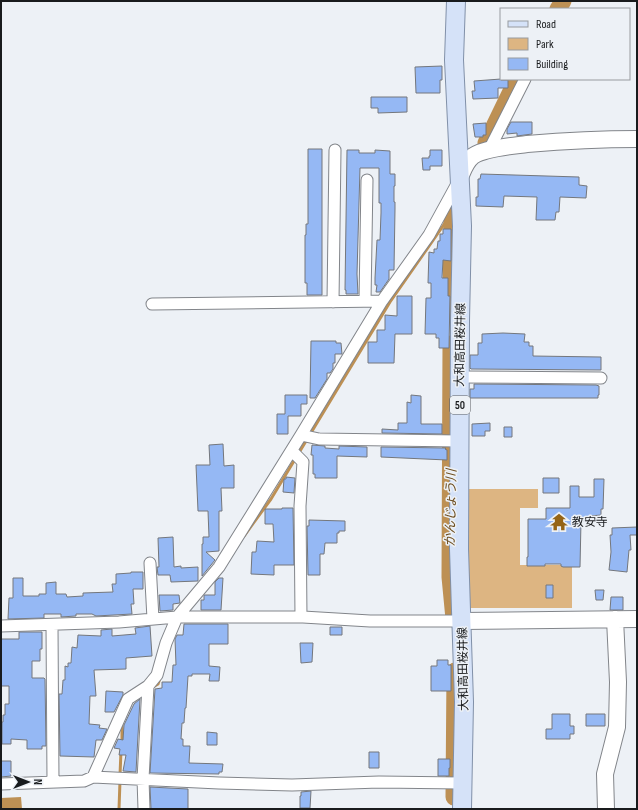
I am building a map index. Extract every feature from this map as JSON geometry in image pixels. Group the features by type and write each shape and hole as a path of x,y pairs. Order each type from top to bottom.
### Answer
{"main road":[{"name":"大和高田桜井線","path":"456,1 454,60 462,226 460,377 454,441 459,549 457,621 464,702 456,782 462,809"}],"street":[{"path":"489,150 524,80"},
{"path":"93,777 128,699 148,686 156,676 166,643 177,617 219,567 292,451 382,301 429,235 459,180 466,163 474,156 489,150 506,146 562,141 637,139"},
{"path":"333,302 335,150"},
{"path":"365,302 367,180"},
{"path":"152,304 382,301"},
{"path":"460,377 601,378"},
{"path":"301,435 319,439 454,441"},
{"path":"292,451 303,462 300,506 301,617"},
{"path":"150,563 153,619"},
{"path":"1,626 52,625 177,617 301,617 370,621 637,619"},
{"path":"606,809 605,774 617,727 618,682 615,619"},
{"path":"52,625 52,782"},
{"path":"144,809 143,778 148,686"},
{"path":"1,784 84,781 93,777 292,785 379,782 456,782"}],"green space":[{"path":"465,489 538,489 538,508 520,508 520,565 572,565 572,608 465,608"}],"shaded area":[{"path":"21,797 22,809 1,809 1,798"}],"building":[{"path":"442,66 440,93 416,93 415,67"},
{"path":"508,80 508,88 498,88 498,98 473,99 472,91 475,91 474,81"},
{"path":"371,97 407,97 407,112 378,113 378,108 371,108"},
{"path":"511,122 532,122 532,134 517,136 517,133 507,134 507,129"},
{"path":"486,123 486,135 483,135 483,137 475,137 473,124"},
{"path":"308,149 322,149 322,295 307,295 307,283 305,283 305,235 306,224 308,224"},
{"path":"347,150 359,150 359,153 375,153 375,150 390,151 390,174 395,174 394,270 389,270 389,279 380,292 376,292 377,285 375,285 377,240 380,240 381,213 381,203 379,203 379,168 360,168 357,274 358,294 346,294 345,290"},
{"path":"430,150 442,150 442,166 430,166 430,170 423,170 422,158 429,158"},
{"path":"481,174 579,177 579,185 587,186 586,198 560,197 559,212 556,212 555,220 536,220 537,197 504,196 503,207 476,206 476,197 478,197 478,179 480,179"},
{"path":"443,229 451,229 451,261 443,260 442,278 448,278 448,296 450,296 449,348 439,348 439,338 436,338 436,334 425,334 426,298 431,298 431,283 428,283 429,252 434,253 434,249 437,249 438,241 440,241 440,234 443,234"},
{"path":"397,296 412,296 412,334 395,334 394,363 368,363 368,342 377,342 377,330 385,330 385,315 397,316"},
{"path":"482,334 525,334 524,342 529,342 529,346 533,346 533,356 601,357 601,370 471,369 470,355 478,355 478,343 482,343"},
{"path":"311,341 336,341 336,343 341,343 342,354 335,354 333,369 330,373 327,373 327,379 315,398 310,398"},
{"path":"474,384 596,385 599,386 599,395 598,398 470,398 470,389 474,389"},
{"path":"285,395 307,395 307,404 301,404 301,416 288,416 288,434 277,434 277,414 285,414"},
{"path":"411,395 421,396 421,424 442,424 442,434 382,433 382,429 398,430 398,423 407,423 407,402 411,403"},
{"path":"490,423 490,431 485,431 485,436 472,436 472,424"},
{"path":"504,427 512,427 512,437 504,437"},
{"path":"223,444 224,466 234,465 234,488 221,488 222,511 219,511 219,551 206,552 215,560 202,576 203,537 209,537 208,511 198,511 196,465 210,465 209,445"},
{"path":"312,445 339,449 339,446 367,447 367,457 337,456 337,478 315,478 315,474 313,474 313,455 311,455"},
{"path":"381,447 446,448 447,460 381,457"},
{"path":"286,477 295,478 294,493 283,492 284,479 286,479"},
{"path":"543,478 559,478 559,493 543,493"},
{"path":"594,479 604,479 603,509 601,509 601,515 590,516 591,521 581,521 580,567 563,567 561,564 527,566 528,519 546,519 546,508 570,508 570,486 579,486 579,497 594,497"},
{"path":"293,508 294,565 274,565 274,575 251,574 252,552 256,552 257,541 274,542 273,524 265,524 265,509"},
{"path":"309,520 345,521 345,531 339,531 339,533 337,533 337,543 325,543 324,554 320,554 320,575 308,575 307,526 309,526"},
{"path":"637,527 637,535 630,535 631,550 629,550 627,572 609,570 611,552 610,535 612,535 612,528"},
{"path":"173,537 174,567 198,567 198,581 171,582 170,575 158,575 158,538"},
{"path":"143,572 143,589 133,589 134,604 131,604 132,614 96,616 92,614 76,614 76,616 61,617 61,614 44,614 44,618 8,619 9,598 13,598 13,578 23,578 23,596 39,596 39,594 46,594 46,583 56,582 56,594 66,594 67,597 83,596 83,593 113,592 112,584 116,584 116,574"},
{"path":"219,578 223,578 221,610 201,610 201,600 204,600 204,595 215,595 215,582"},
{"path":"546,585 553,585 553,598 546,598"},
{"path":"595,590 604,590 603,600 596,600"},
{"path":"159,595 179,595 180,603 173,604 173,610 160,611"},
{"path":"611,597 623,597 623,610 610,610"},
{"path":"184,624 228,624 228,644 209,644 209,666 220,667 219,681 209,681 210,674 192,674 192,676 188,676 186,708 184,723 182,723 181,739 183,739 183,746 190,746 189,763 223,764 222,772 219,772 219,774 150,773 155,689 162,688 162,682 172,682 173,665 176,665 175,639 177,635 183,635"},
{"path":"150,626 152,656 126,658 126,669 94,670 96,696 90,696 89,724 100,725 99,728 107,729 102,740 96,740 94,757 60,756 59,694 62,694 63,680 65,680 65,666 68,667 68,663 71,663 72,647 77,648 78,635 101,636 101,630 112,629 112,636 136,634 135,628"},
{"path":"330,627 342,627 342,635 330,635"},
{"path":"19,632 42,632 40,661 32,661 32,678 45,679 46,746 42,746 42,749 27,749 27,740 11,739 11,744 2,744 2,722 3,715 5,715 5,704 9,704 9,686 1,686 1,639 19,639"},
{"path":"300,643 313,643 312,662 301,663"},
{"path":"437,660 448,660 448,665 451,665 451,691 431,691 431,666 437,666"},
{"path":"106,691 123,692 123,695 114,712 105,712"},
{"path":"140,699 136,772 123,771 126,755 119,755 120,749 114,748 118,739 123,740 124,725 134,704"},
{"path":"552,714 570,714 570,726 574,726 574,734 570,734 570,739 546,739 546,729 552,729"},
{"path":"586,714 605,714 605,726 586,726"},
{"path":"207,732 217,733 217,745 207,745"},
{"path":"369,752 379,752 379,768 369,768"},
{"path":"438,759 450,759 449,776 438,776"},
{"path":"1,761 11,761 11,776 1,777"},
{"path":"150,787 188,789 188,809 151,809"},
{"path":"311,791 310,808 300,808 301,792"}],"waterway":[{"name":"かんじょう川","path":"559,8 563,1"},
{"name":"かんじょう川","path":"486,143 517,80"},
{"name":"かんじょう川","path":"451,315 452,213 455,208"},
{"path":"244,536 271,499 390,302 452,213"},
{"name":"かんじょう川","path":"451,344 450,577 454,619"},
{"name":"かんじょう川","path":"454,797 455,671"},
{"path":"153,687 158,684 160,678"},
{"path":"122,723 122,743"},
{"path":"120,775 121,751"},
{"path":"119,809 120,781"}],"place":[{"name":"教安寺","path":"559,522"}]}
